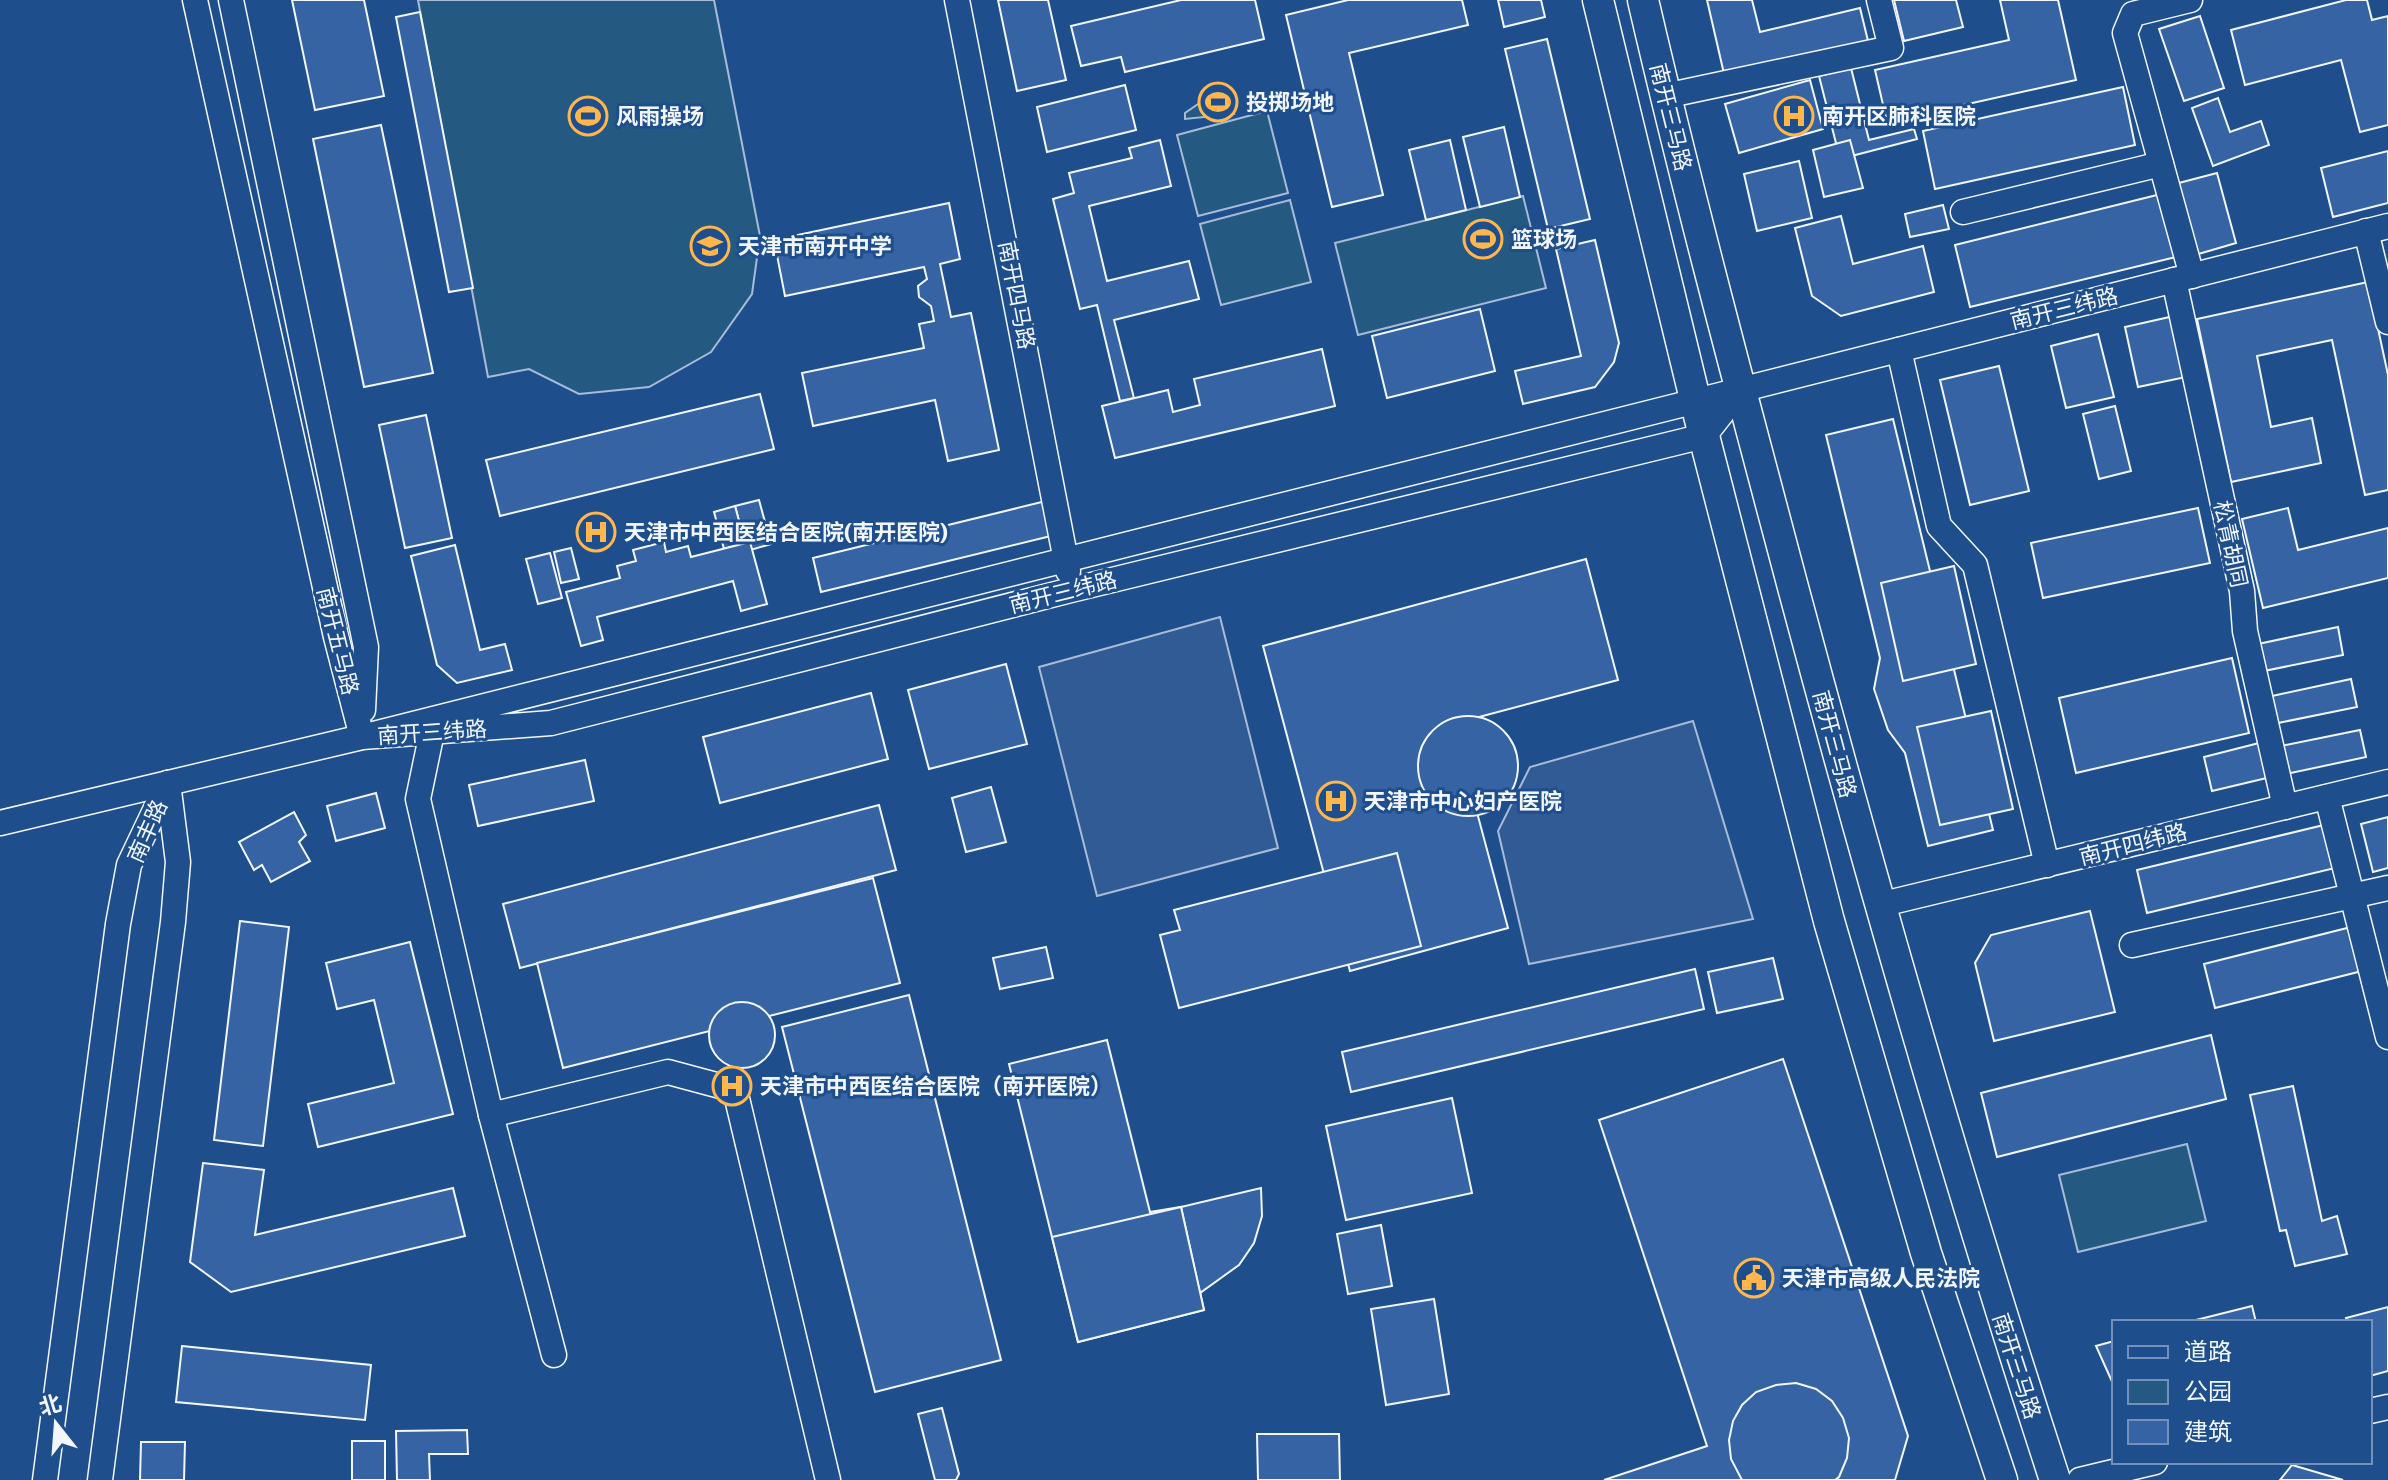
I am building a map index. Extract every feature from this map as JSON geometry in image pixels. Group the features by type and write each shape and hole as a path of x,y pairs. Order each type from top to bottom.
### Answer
{"main road":[{"name":"南开三马路","path":"1598,0 1704,436 1829,921 1926,1253 2002,1480"},
{"name":"南开三马路","path":"1643,0 1740,390 1879,905 1977,1242 2054,1473"},
{"path":"1991,1444 1992,1480"}],"street":[{"name":"南开五马路","path":"195,0 336,637 362,737"},
{"name":"南开五马路","path":"231,0 366,647 362,737"},
{"name":"南开四马路","path":"957,0 1071,590"},
{"path":"1665,96 1891,48 1879,0"},
{"name":"松青胡同","path":"2190,0 2133,14 2125,33 2161,164 2242,591 2245,631 2285,807"},
{"path":"1963,212 2161,164"},
{"name":"南开三纬路","path":"0,823 362,737 2377,228"},
{"path":"2377,228 2388,322"},
{"path":"1899,350 1939,526 1975,565 2047,865"},
{"path":"1704,436 1740,390"},
{"name":"南开三纬路","path":"362,737 551,723 1071,590 1704,436"},
{"path":"432,732 418,799 491,1115 554,1355"},
{"name":"南开四纬路","path":"1879,905 2388,782"},
{"name":"南丰路","path":"45,1480 118,924 129,865 168,783"},
{"name":"南丰路","path":"100,1480 173,922 178,862 168,783"},
{"path":"2327,797 2388,1037"},
{"path":"2132,945 2388,888"},
{"path":"491,1115 668,1072 735,1090 828,1480"},
{"path":"2080,1480 2144,1470"}],"green space":[{"name":"风雨操场","path":"418,0 714,0 760,236 752,294 711,352 649,387 579,394 529,369 488,377"},
{"name":"投掷场地","path":"1223,87 1234,114 1185,119 1185,113"},
{"path":"1267,111 1288,193 1198,216 1177,135"},
{"path":"1523,196 1546,288 1358,335 1335,243"},
{"path":"1290,200 1311,282 1221,305 1200,224"},
{"path":"2187,1144 2206,1221 2078,1252 2059,1175"}],"shaded area":[{"path":"1220,617 1278,848 1097,896 1039,667"},
{"path":"1693,721 1753,919 1529,964 1498,831 1530,767"}],"building":[{"path":"292,0 364,0 384,96 315,110"},
{"path":"998,0 1048,0 1066,80 1017,91"},
{"path":"1181,0 1255,0 1264,39 1125,72 1121,57 1081,66 1071,26"},
{"path":"1348,0 1462,0 1468,25 1349,53 1383,195 1332,207 1286,15"},
{"path":"1498,0 1541,0 1545,17 1504,27"},
{"path":"1707,0 1752,0 1760,32 1860,8 1869,45 1725,78"},
{"path":"1894,0 1956,0 1963,27 1904,41"},
{"path":"2000,0 2058,0 2076,80 1887,122 1875,70 2009,40"},
{"path":"2346,0 2367,0 2372,20 2388,16 2388,125 2360,132 2341,60 2245,85 2231,30"},
{"path":"420,12 473,288 449,292 396,17"},
{"path":"2200,16 2224,88 2184,101 2159,29"},
{"path":"1547,39 1590,219 1548,229 1505,49"},
{"path":"1851,68 1869,140 1914,129 1917,139 1840,159 1819,76"},
{"path":"1810,80 1823,129 1739,153 1725,104"},
{"path":"1125,85 1136,130 1047,152 1037,107"},
{"path":"2123,87 2135,145 1935,189 1923,131"},
{"path":"2218,98 2230,132 2261,121 2269,145 2213,166 2192,108"},
{"path":"381,125 433,373 364,387 313,139"},
{"path":"1504,127 1520,197 1480,207 1463,137"},
{"path":"1160,140 1171,186 1089,206 1107,281 1189,261 1199,299 1114,320 1134,398 1120,401 1097,305 1080,309 1053,199 1074,193 1069,173 1132,158 1129,148"},
{"path":"1450,140 1466,210 1426,220 1409,150"},
{"path":"1850,140 1863,188 1824,197 1813,150"},
{"path":"2388,151 2388,203 2333,217 2321,168"},
{"path":"1799,161 1812,218 1757,231 1744,174"},
{"path":"2217,173 2236,243 2195,255 2175,184"},
{"path":"2165,193 2180,256 1970,307 1955,245"},
{"path":"949,203 960,259 940,264 951,317 971,313 999,450 948,461 935,400 813,426 802,373 924,348 919,324 934,321 931,306 919,297 918,286 927,279 924,267 785,296 774,240"},
{"path":"1943,205 1949,229 1910,237 1905,214"},
{"path":"1841,216 1853,264 1923,246 1934,292 1841,316 1812,296 1795,228"},
{"path":"1595,240 1619,343 1614,362 1595,387 1523,404 1515,371 1581,356 1556,249"},
{"path":"2368,282 2388,375 2388,490 2365,495 2332,340 2257,356 2271,427 2312,418 2321,463 2231,482 2197,319"},
{"path":"1480,309 1495,371 1387,398 1372,336"},
{"path":"2174,316 2186,377 2138,387 2125,327"},
{"path":"2098,334 2114,397 2066,408 2051,346"},
{"path":"1322,349 1335,406 1115,458 1102,406 1168,390 1173,412 1200,405 1194,379"},
{"path":"1999,366 2029,491 1970,505 1940,380"},
{"path":"760,394 774,449 500,516 486,460"},
{"path":"2115,406 2131,471 2099,479 2083,414"},
{"path":"426,415 452,538 405,548 379,425"},
{"path":"1893,419 1993,830 1928,846 1905,753 1888,730 1874,689 1880,658 1826,435"},
{"path":"759,500 771,544 747,551 735,506"},
{"path":"1046,501 1055,535 821,592 813,558"},
{"path":"735,506 745,543 724,549 714,512"},
{"path":"2198,508 2210,563 2043,598 2031,543"},
{"path":"2288,508 2298,550 2388,528 2388,578 2263,608 2242,519"},
{"path":"664,542 666,552 688,546 691,557 750,542 767,604 741,611 733,581 597,617 603,640 581,646 566,592 620,578 617,566 636,561 633,550"},
{"path":"455,545 480,650 505,644 512,670 457,683 437,665 411,556"},
{"path":"571,548 579,579 561,583 554,552"},
{"path":"550,553 562,598 538,604 526,559"},
{"path":"1586,559 1618,680 1479,717 1500,798 1475,805 1508,928 1350,971 1263,646"},
{"path":"1954,566 1976,664 1903,681 1881,583"},
{"path":"2338,627 2343,655 2264,671 2258,644"},
{"path":"2232,658 2249,733 2076,773 2059,698"},
{"path":"1006,664 1027,744 929,769 908,690"},
{"path":"2351,679 2357,707 2278,723 2272,696"},
{"path":"871,693 888,759 720,803 703,737"},
{"path":"1991,711 2013,809 1940,825 1917,727"},
{"path":"1468,716 1487,719 1504,730 1515,747 1518,766 1515,785 1504,802 1487,813 1468,816 1449,813 1432,802 1421,785 1418,766 1421,747 1432,730 1449,719"},
{"path":"2360,730 2366,757 2286,774 2281,746"},
{"path":"2263,742 2271,777 2212,791 2204,757"},
{"path":"585,760 594,801 478,826 469,785"},
{"path":"991,787 1006,842 966,852 952,798"},
{"path":"376,793 385,828 336,841 327,806"},
{"path":"879,805 896,870 520,968 503,904"},
{"path":"294,812 306,835 299,842 310,861 271,882 262,865 254,870 239,842"},
{"path":"2388,817 2388,868 2373,872 2361,824"},
{"path":"2328,824 2339,867 2147,913 2137,870"},
{"path":"1397,853 1421,946 1179,1008 1160,935 1180,930 1174,910"},
{"path":"873,878 900,983 563,1068 537,963"},
{"path":"2090,911 2115,1012 1994,1041 1975,963 1991,935"},
{"path":"240,921 289,927 263,1146 214,1140"},
{"path":"2359,925 2370,969 2215,1008 2204,964"},
{"path":"410,942 453,1114 318,1147 308,1104 394,1083 374,1000 337,1009 326,963"},
{"path":"1046,947 1053,978 1000,989 993,958"},
{"path":"1773,958 1783,999 1717,1013 1708,972"},
{"path":"1695,969 1704,1009 1351,1092 1342,1052"},
{"path":"909,995 1001,1360 875,1392 782,1027"},
{"path":"735,1002 749,1002 761,1007 770,1016 775,1035 773,1048 766,1059 749,1068 735,1068 723,1063 714,1054 709,1042 709,1028 714,1016 723,1007"},
{"path":"2211,1035 2226,1099 1997,1157 1981,1093"},
{"path":"1107,1040 1150,1212 1181,1207 1204,1310 1078,1342 1009,1064"},
{"name":"天津市高级人民法院","path":"1783,1059 1908,1436 1895,1480 1604,1480 1707,1446 1599,1120"},
{"path":"2293,1086 2322,1221 2337,1216 2347,1254 2295,1266 2286,1230 2280,1231 2250,1095"},
{"path":"1452,1098 1472,1193 1346,1220 1326,1126"},
{"path":"203,1163 264,1170 255,1235 453,1188 465,1236 231,1292 190,1262"},
{"path":"1261,1188 1262,1216 1254,1243 1239,1265 1200,1293 1181,1207"},
{"path":"1181,1207 1204,1310 1078,1342 1052,1237"},
{"path":"1381,1225 1392,1286 1348,1294 1337,1234"},
{"path":"1434,1299 1449,1394 1386,1405 1371,1309"},
{"path":"2252,1306 2256,1320 2196,1320"},
{"path":"2388,1307 2388,1371 2372,1375 2372,1320 2346,1318"},
{"path":"2112,1342 2112,1382 2096,1346"},
{"path":"182,1346 371,1365 365,1420 176,1402"},
{"path":"1796,1383 1816,1389 1832,1401 1843,1418 1849,1438 1847,1458 1839,1477 1835,1480 1742,1480 1731,1459 1729,1440 1733,1421 1742,1405 1756,1392 1776,1385"},
{"path":"942,1408 959,1474 956,1480 935,1480 918,1414"},
{"path":"467,1430 468,1454 429,1454 430,1480 397,1480 396,1431"},
{"path":"1257,1434 1339,1434 1340,1480 1258,1480"},
{"path":"352,1441 385,1441 385,1480 352,1480"},
{"path":"141,1442 185,1442 184,1480 140,1480"},
{"path":"2292,1465 2343,1480 2280,1480"}],"place":[{"name":"投掷场地","path":"1218,102"},
{"name":"风雨操场","path":"588,116"},
{"name":"南开区肺科医院","path":"1794,116"},
{"name":"篮球场","path":"1483,239"},
{"name":"天津市南开中学","path":"710,246"},
{"name":"天津市中西医结合医院(南开医院)","path":"596,532"},
{"name":"天津市中心妇产医院","path":"1336,801"},
{"name":"天津市中西医结合医院（南开医院）","path":"732,1086"},
{"name":"天津市高级人民法院","path":"1754,1278"}]}
